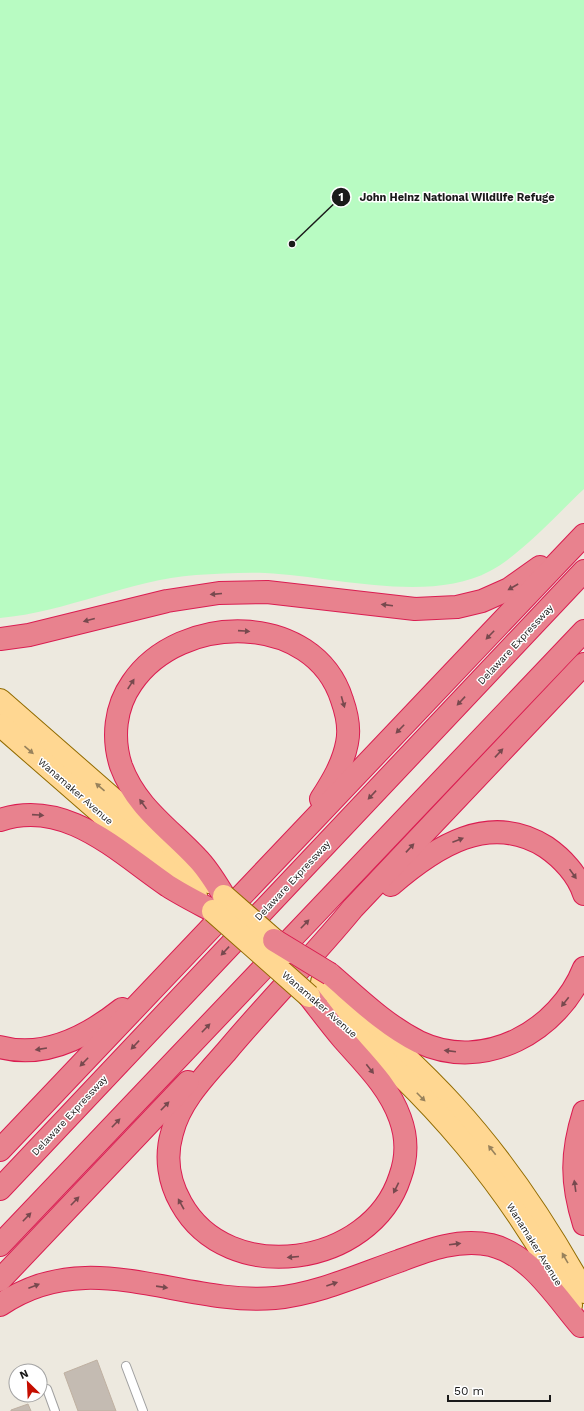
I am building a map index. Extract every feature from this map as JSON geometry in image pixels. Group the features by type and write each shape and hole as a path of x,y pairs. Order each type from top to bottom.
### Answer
{"highway":[{"path":"0,638 29,636 167,600 219,593 266,592 415,609 457,607 496,595 522,581 546,562 584,524"},
{"path":"0,1150 584,535"},
{"name":"Delaware Expressway","path":"0,1189 584,571"},
{"path":"219,903 198,859 157,821 135,793 121,764 116,734 118,712 122,700 137,675 159,654 199,635 240,630 267,635 292,644 310,655 326,670 337,687 344,705 348,734 340,766 321,799 265,872"},
{"path":"0,1245 584,631"},
{"path":"320,984 343,1039 369,1067 389,1095 401,1120 406,1148 404,1165 399,1182 390,1199 378,1215 363,1229 346,1240 328,1249 308,1255 285,1257 262,1256 239,1250 212,1238 198,1226 187,1213 178,1198 170,1176 168,1160 175,1122 196,1088 252,1020 327,939 353,908 584,664"},
{"path":"0,820 17,816 42,815 77,825 122,852 168,886 219,903"},
{"path":"327,939 364,910 403,874 427,857 454,841 479,833 506,832 540,844 555,854 568,867 584,894"},
{"path":"274,940 320,984 373,1012 397,1029 431,1047 463,1052 487,1050 509,1043 538,1028 555,1014 566,1001 584,968"},
{"path":"0,1047 31,1051 64,1043 105,1021 178,962"},
{"path":"0,1280 202,1067 252,1020"},
{"path":"584,1112 575,1144 573,1166 575,1189 584,1224"},
{"path":"0,1305 23,1291 45,1282 82,1277 105,1278 234,1297 261,1299 286,1297 324,1287 436,1248 470,1243 492,1245 503,1249 520,1259 536,1272 583,1329"}],"main road":[{"name":"Wanamaker Avenue","path":"0,700 219,903 274,940"},
{"name":"Wanamaker Avenue","path":"0,724 320,984 420,1071 478,1134 533,1206 584,1292"},
{"name":"Wanamaker Avenue","path":"320,984 394,1070 458,1137 505,1197 532,1237 583,1329"}],"lane":[{"path":"126,1366 144,1411"},
{"path":"48,1394 55,1411"}],"green space":[{"path":"0,0 584,0 584,489 514,555 490,571 466,581 439,586 410,587 380,586 265,573 196,575 147,583 25,615 0,618"}],"building":[{"path":"97,1360 116,1411 78,1411 64,1373"},
{"path":"28,1404 31,1411 11,1411 11,1410"}],"place":[{"name":"John Heinz National Wildlife Refuge","path":"292,244"}]}
